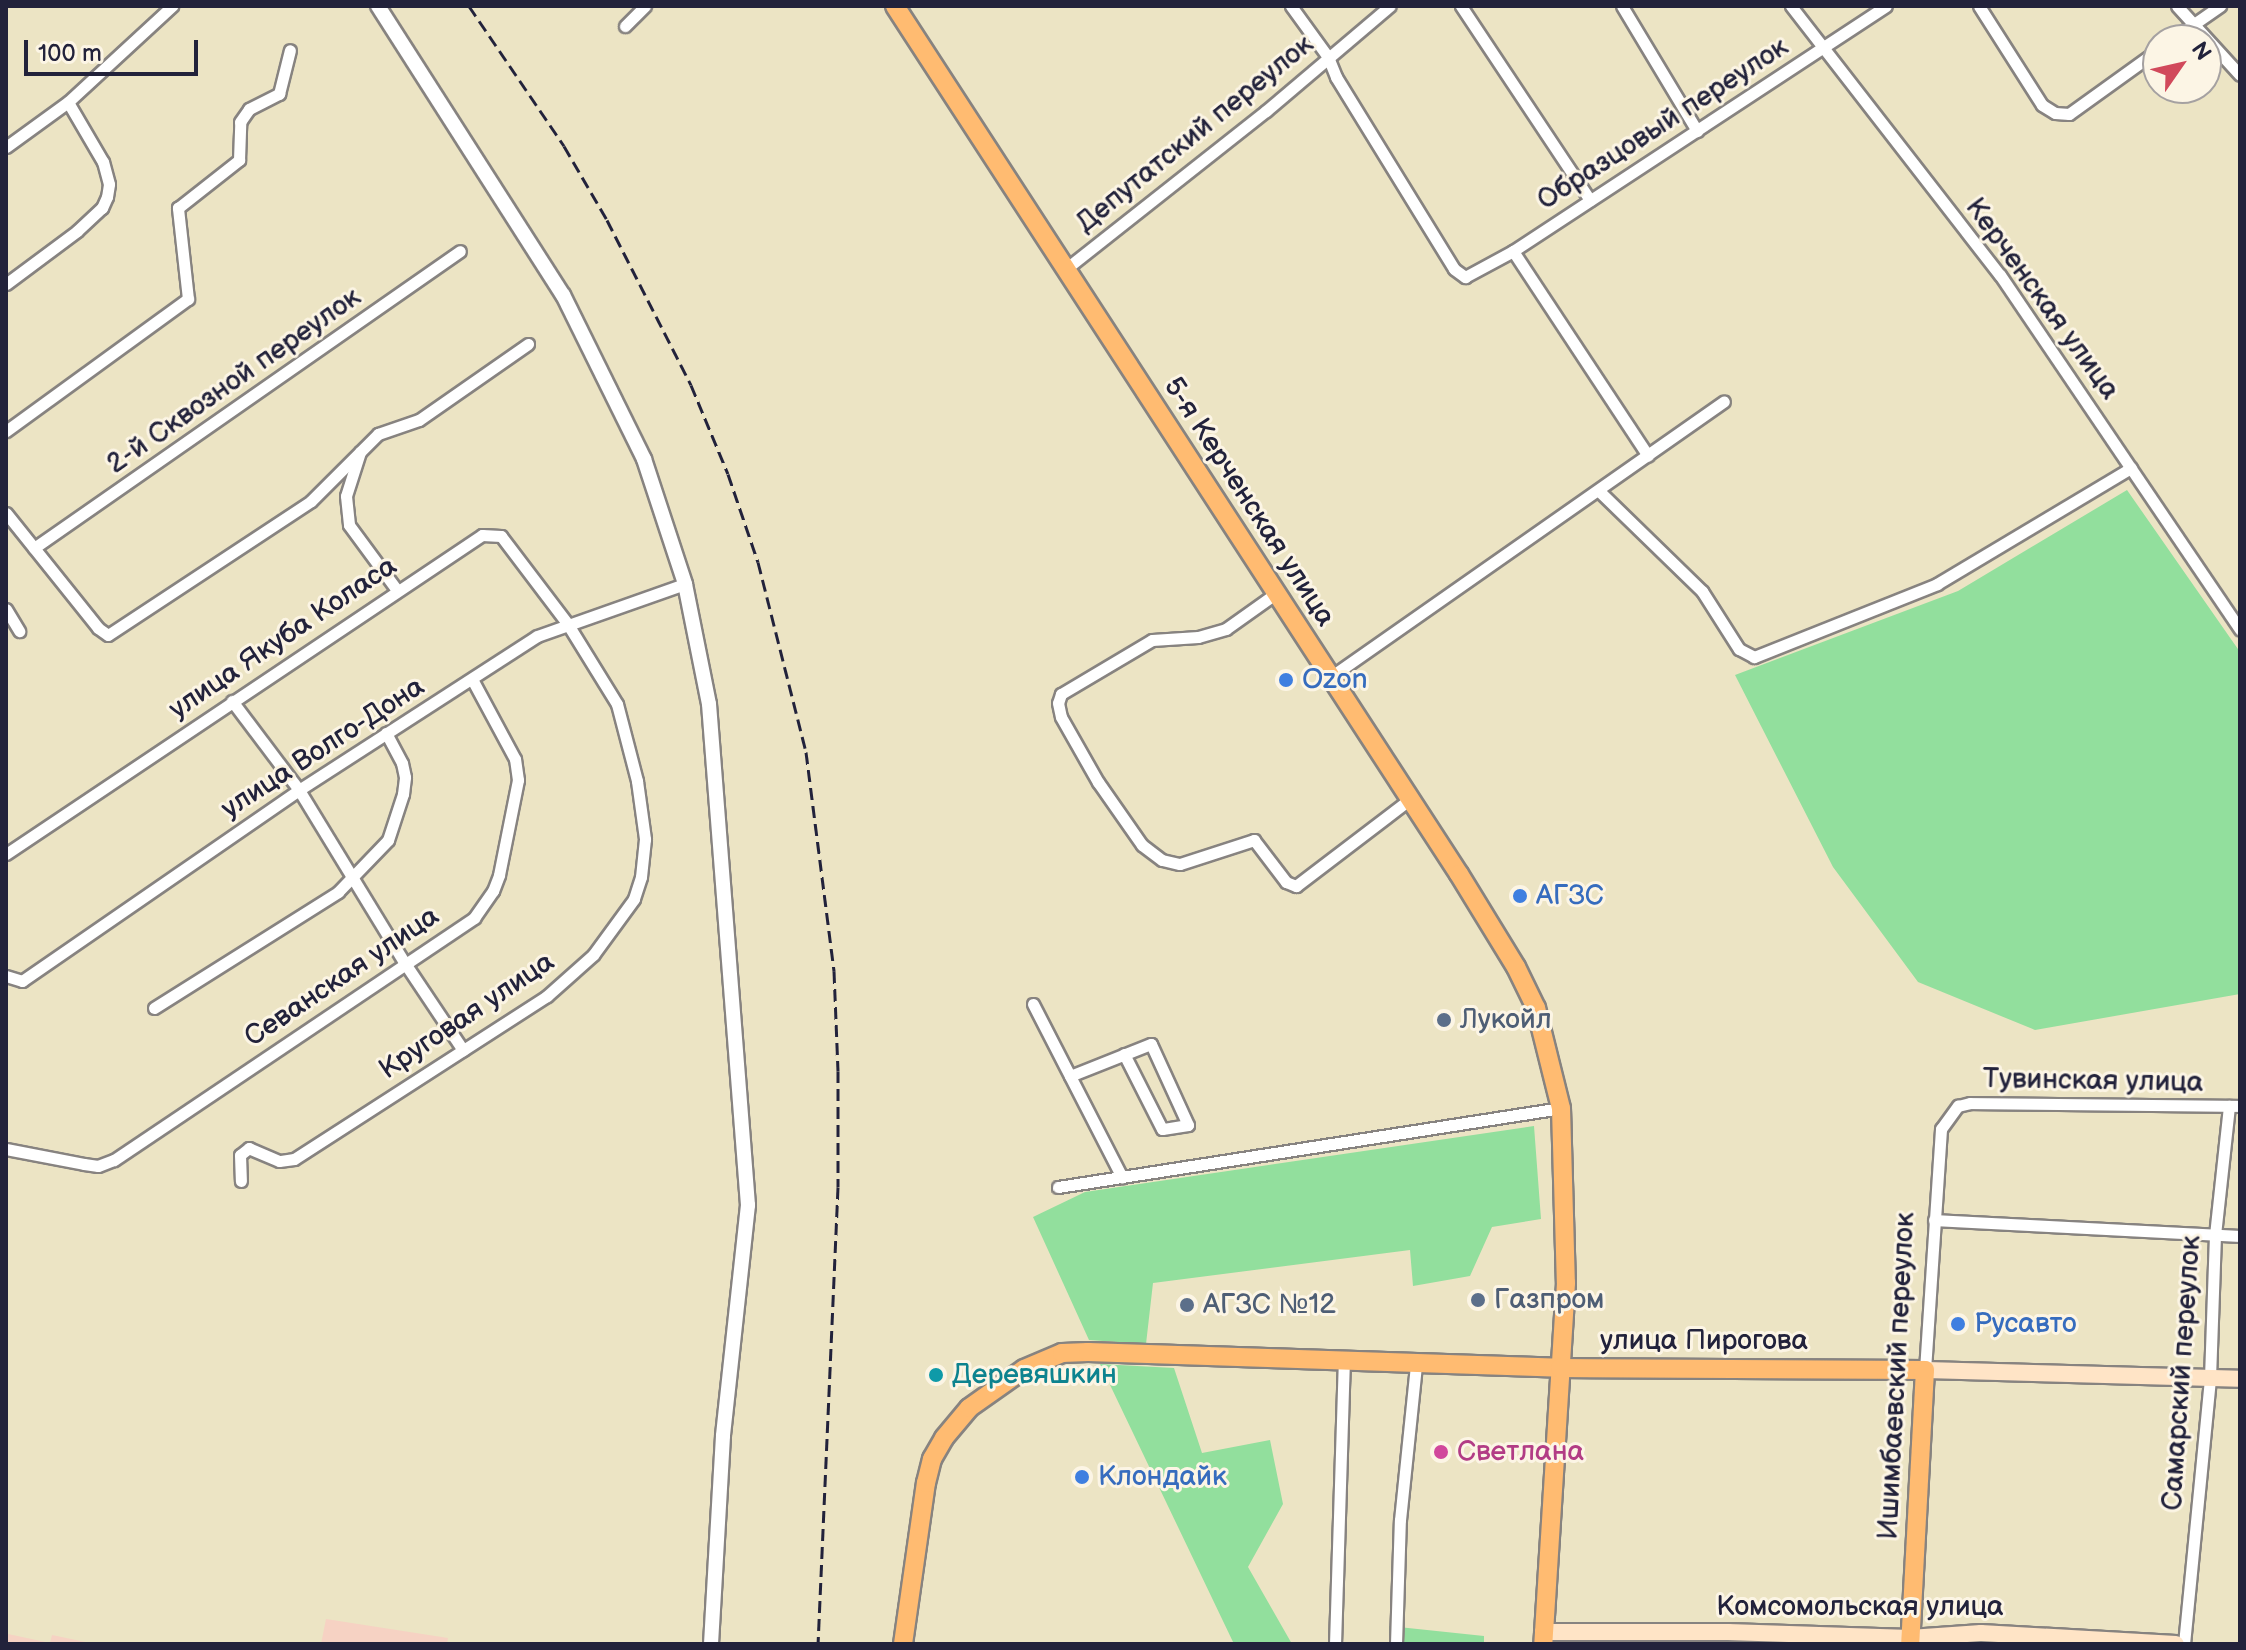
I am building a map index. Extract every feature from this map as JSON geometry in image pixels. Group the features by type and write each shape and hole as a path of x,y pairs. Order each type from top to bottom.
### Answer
{"main road":[{"name":"5-я Керченская улица","path":"895,6 1492,926 1529,994 1547,1044 1561,1108 1566,1283 1543,1638"},
{"name":"улица Пирогова","path":"903,1644 932,1459 944,1438 969,1408 1043,1359 1062,1353 1560,1368 1925,1370 2240,1379"},
{"name":"Ишимбаевский переулок","path":"1910,1641 1925,1370"},
{"name":"Комсомольская улица","path":"1543,1638 1728,1632 1910,1641 1995,1634 2176,1644"}],"street":[{"path":"6,147 68,102 172,6"},
{"path":"378,6 563,295 644,459 685,584 709,704 748,1205 723,1436 711,1644"},
{"path":"625,26 645,6"},
{"path":"1291,6 1328,57"},
{"name":"Депутатский переулок","path":"1067,268 1266,111 1390,6"},
{"path":"1461,6 1590,200"},
{"path":"1622,6 1697,131"},
{"name":"Керченская улица","path":"1791,6 2000,275 2240,629"},
{"path":"1979,6 2042,105 2055,113 2069,114 2142,62"},
{"path":"2177,6 2194,24 2220,6"},
{"name":"Образцовый переулок","path":"1328,57 1336,77 1446,256 1458,275 1465,277 1513,251 1884,7"},
{"path":"6,431 188,299 178,208 239,160 240,122 249,109 279,94 290,50"},
{"path":"2222,55 2240,75"},
{"path":"6,284 77,231 102,208 107,197 109,184 103,162 68,102"},
{"name":"2-й Сквозной переулок","path":"34,548 460,251"},
{"path":"1513,251 1648,456"},
{"path":"6,513 98,628 108,635 311,501 378,434 419,420 528,344"},
{"path":"1329,678 1724,401"},
{"path":"362,447 345,510 349,525 397,590"},
{"path":"1599,491 1702,591 1739,649 1754,657 1937,584 2131,468"},
{"name":"улица Якуба Коласа","path":"6,854 474,539 491,533 501,536 567,623"},
{"name":"улица Волго-Дона","path":"6,976 22,981 299,790 537,636 685,584"},
{"path":"1275,594 1226,629 1198,637 1162,637 1142,644 1061,694 1058,703 1061,717 1098,782 1142,845 1162,860 1180,864 1254,840 1286,882 1296,886 1308,881 1409,800"},
{"path":"6,609 19,631"},
{"name":"Круговая улица","path":"241,1181 240,1155 249,1148 279,1161 294,1159 547,996 582,966 634,899 641,877 645,839 637,781 617,704 567,623"},
{"name":"Севанская улица","path":"6,1149 98,1166 114,1160 404,962 474,918 489,898 499,875 518,780 518,766 472,679"},
{"path":"232,701 299,790 404,962 463,1050"},
{"path":"154,1008 338,892 351,874 388,840 403,794 402,763 386,733"},
{"path":"1033,1004 1122,1177"},
{"path":"1070,1076 1124,1054 1151,1044 1188,1125 1162,1129 1124,1054"},
{"name":"Тувинская улица","path":"1949,1114 1970,1103 2235,1106"},
{"name":"Самарский переулок","path":"2184,1644 2210,1378 2215,1235 2235,1106"},
{"path":"1058,1187 1561,1108"},
{"name":"Ишимбаевский переулок","path":"1925,1370 1941,1129 1949,1114"},
{"path":"1934,1220 2240,1236"},
{"path":"1335,1644 1344,1362"},
{"path":"1396,1644 1400,1520 1416,1364"}],"shaded area":[{"path":"326,1619 448,1638 447,1644 321,1644"},
{"path":"8,1634 50,1643 52,1635 95,1644 6,1644"}],"green space":[{"path":"2127,490 2240,652 2240,994 2035,1030 1918,982 1833,867 1735,675 1958,591"},
{"path":"1534,1126 1541,1219 1492,1227 1470,1276 1413,1286 1410,1250 1153,1283 1146,1344 1089,1340 1033,1217 1085,1192"},
{"path":"1100,1364 1174,1368 1202,1453 1270,1440 1283,1504 1248,1567 1292,1644 1234,1644"},
{"path":"1389,1626 1484,1636 1484,1644 1389,1644"}],"railway":[{"path":"469,6 564,146 607,220 691,385 728,474 758,562 806,752 834,971 838,1071 838,1187 818,1644"}],"place":[{"name":"Ozon","path":"1286,680"},
{"name":"АГЗС","path":"1520,896"},
{"name":"Лукойл","path":"1444,1020"},
{"name":"Газпром","path":"1478,1300"},
{"name":"АГЗС №12","path":"1187,1305"},
{"name":"Русавто","path":"1958,1324"},
{"name":"Деревяшкин","path":"936,1375"},
{"name":"Светлана","path":"1441,1452"},
{"name":"Клондайк","path":"1082,1477"}]}
